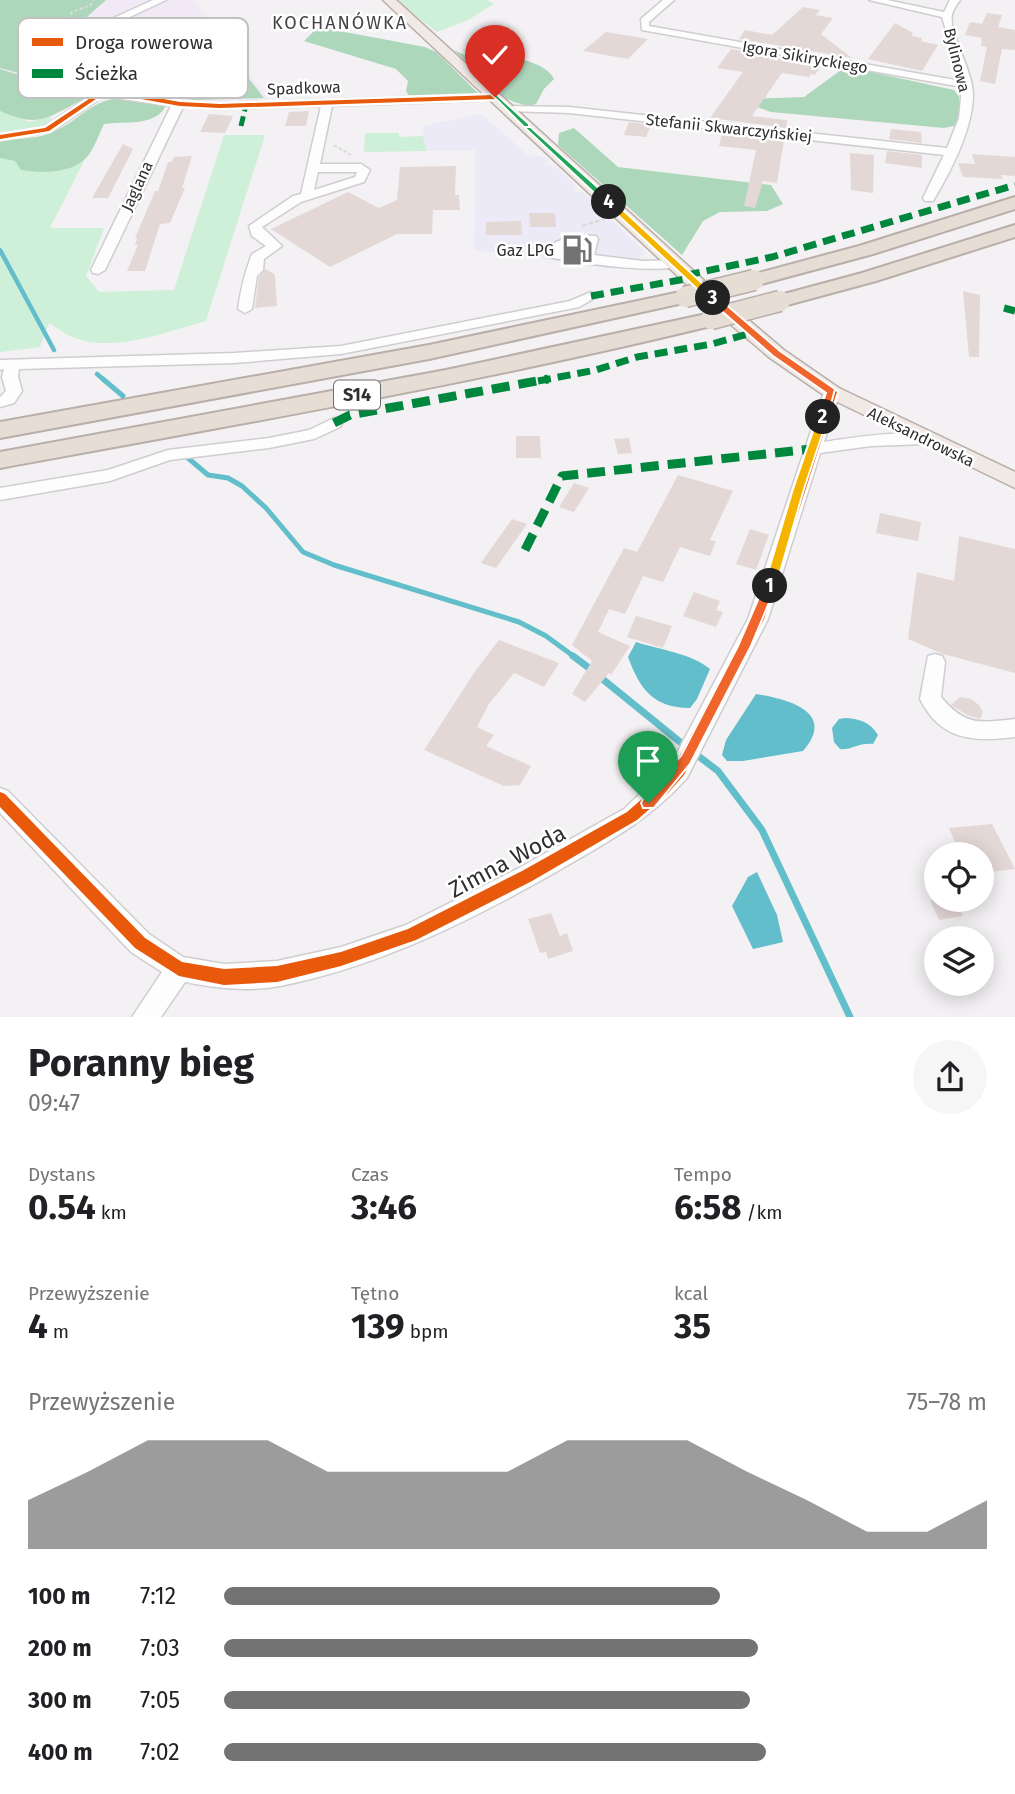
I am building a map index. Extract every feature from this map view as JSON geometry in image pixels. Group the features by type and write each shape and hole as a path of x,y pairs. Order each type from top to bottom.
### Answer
{"highway":[{"name":"S14","path":"0,430 283,381 497,339 685,297 866,250 1015,203"},
{"name":"S14","path":"0,460 298,407 517,363 780,301 869,277 1015,231"}],"main road":[{"name":"Aleksandrowska","path":"389,0 751,333 832,392 1015,481"}],"street":[{"path":"119,18 141,5 161,0"},
{"name":"Igora Sikiryckiego","path":"669,0 644,21 645,28 655,32 967,85"},
{"path":"874,0 947,15"},
{"name":"Bylinowa","path":"929,198 963,122 967,101 967,85 947,15 955,0"},
{"name":"Spadkowa","path":"147,98 180,104 220,106 495,97"},
{"path":"0,136 40,132 97,98"},
{"path":"307,195 327,103"},
{"name":"Jaglana","path":"98,270 168,121 180,104"},
{"name":"Stefanii Skwarczyńskiej","path":"509,110 569,110 949,152"},
{"path":"245,309 250,274 256,270 257,257 275,246 257,233 256,226 307,195 360,179 365,170 314,168"},
{"path":"587,258 651,266 675,264"},
{"path":"0,402 8,400 14,391 6,387 10,377 7,364 234,358 341,350 574,304 591,296"},
{"name":"Zimna Woda","path":"0,798 139,943 179,969 224,977 277,974 341,959 423,929 527,876 632,817 663,789 678,771 745,646 779,561 832,392"},
{"path":"0,494 110,475 168,455 269,443 314,434 334,423"},
{"path":"812,449 871,441 926,439"},
{"path":"935,662 930,699 947,720 973,733 1015,728"},
{"path":"145,1017 179,969"}],"path":[{"path":"70,18 72,12 91,5 93,0"},
{"path":"583,226 622,214"}],"shaded area":[{"path":"0,0 194,0 208,18 18,18 18,75 0,69"},
{"path":"248,72 269,100 194,102 171,98 248,98"},
{"path":"481,114 528,155 549,160 545,164 556,167 576,186 576,192 583,192 646,253 627,270 474,250 475,150 427,151 422,126"}],"green space":[{"path":"0,0 106,0 86,18 18,18 18,73 0,68"},
{"path":"395,0 486,0 494,4 468,20 437,32"},
{"path":"318,27 425,47 436,52 478,93 411,99 406,91 408,81 396,69 304,41"},
{"path":"454,50 475,60 488,52 525,60 543,67 554,79 544,89 536,104 520,104 505,98"},
{"path":"0,69 18,75 18,98 84,99 52,115 35,120 0,111"},
{"path":"841,70 866,71 954,90 959,96 959,119 954,126 944,128 771,112 749,104 749,99 804,97"},
{"path":"248,78 264,98 194,100 181,98 248,98"},
{"path":"131,98 166,105 162,112 147,120 104,124 88,156 63,170 21,170 15,161 0,158 0,140 48,134 93,106 113,99"},
{"path":"0,111 29,122 50,117 53,121 21,132 0,133"},
{"path":"574,128 618,167 771,185 783,204 767,211 720,212 703,221 682,255 558,145 559,133"},
{"path":"365,133 399,133 399,137 423,136 427,151 364,152"},
{"path":"224,135 265,135 206,321 140,339 105,343 88,342 73,337 49,323 40,347 0,352 0,158 63,170 85,159 50,228 104,228 86,276 99,292 174,290"}],"water":[{"path":"636,642 685,656 710,669 697,699 690,708 666,705 643,687 628,657"},
{"path":"756,694 794,704 812,717 812,738 803,751 743,761 727,761 722,755 726,740"},
{"path":"839,719 860,720 872,727 878,735 873,744 840,749 834,742 832,728"},
{"path":"757,872 777,915 783,942 753,949 732,906 748,877"}],"building":[{"path":"803,7 820,10 816,15 833,18 821,34 852,58 739,39 745,30 772,35"},
{"path":"987,13 1002,15 998,27 1015,30 1015,50 1002,49 995,84 980,81 987,47 981,46 982,38 965,35 970,22 982,24"},
{"path":"895,23 913,33 911,36 938,45 922,71 868,59"},
{"path":"606,32 648,39 628,59 583,51"},
{"path":"731,49 822,65 815,75 811,74 809,77 782,73 752,116 787,120 786,128 710,118 743,72 717,68"},
{"path":"309,111 306,126 285,126 289,112"},
{"path":"209,114 233,116 225,133 200,132"},
{"path":"629,122 651,125 646,137 624,135"},
{"path":"891,129 921,132 922,143 889,139"},
{"path":"722,133 784,140 777,183 763,181 755,208 744,206 756,150 719,146"},
{"path":"123,144 133,149 108,198 92,198"},
{"path":"887,151 922,155 922,168 885,163"},
{"path":"850,153 874,155 873,193 851,190"},
{"path":"972,154 1015,157 1015,176 1001,175 1003,179 963,177 958,163 975,164"},
{"path":"192,156 182,188 185,188 170,223 160,224 145,271 127,271 138,245 135,245 135,238 155,191 158,191 168,162 172,162 174,157"},
{"path":"456,166 455,195 459,195 460,210 433,210 432,234 397,234 330,267 271,229 348,192 379,208 397,200 400,167"},
{"path":"529,213 555,213 556,227 530,227"},
{"path":"521,221 522,235 486,235 486,222"},
{"path":"266,269 275,275 277,306 255,308 259,277"},
{"path":"963,291 980,295 979,357 969,357"},
{"path":"516,436 540,436 541,458 516,458"},
{"path":"629,438 632,453 618,454 614,439"},
{"path":"678,475 733,491 710,540 716,541 710,556 680,547 663,582 643,576 625,614 609,609 598,632 630,646 611,675 609,673 585,702 572,694 592,661 572,645 624,548 637,552"},
{"path":"574,483 589,488 574,512 559,507"},
{"path":"880,513 921,522 918,541 876,533"},
{"path":"512,519 527,524 496,568 481,563"},
{"path":"750,529 769,535 756,570 736,564"},
{"path":"959,536 1015,549 1015,673 943,654 908,639 917,572 954,581"},
{"path":"694,592 720,601 716,610 723,612 716,627 683,616"},
{"path":"636,616 672,626 663,648 627,637"},
{"path":"499,640 559,663 544,687 514,673 489,704 477,727 494,735 486,746 531,766 520,785 504,786 424,750 476,670"},
{"path":"960,697 971,699 979,705 983,712 980,719 951,705"},
{"path":"992,824 1015,869 994,872 994,842 955,842 949,828"},
{"path":"935,912 961,912 963,916 939,920"},
{"path":"551,913 560,936 567,933 573,951 548,959 546,952 540,953 528,919"}],"waterway":[{"path":"0,250 54,350"},
{"path":"97,374 105,381"},
{"path":"103,379 123,396"},
{"path":"188,458 208,475 228,478 242,486 266,508 303,552 334,565 519,622 546,636 576,658"},
{"path":"573,656 593,671"},
{"path":"600,677 685,746"},
{"path":"693,752 718,771 762,830 850,1017"}],"marked path":[{"path":"241,126 246,105"},
{"path":"687,275 772,257 1015,185"},
{"path":"591,296 691,278"},
{"path":"1004,308 1015,311"},
{"path":"334,423 350,415 596,370 637,357 712,344 751,333"},
{"path":"525,550 562,476 812,449"}],"cycle path":[{"path":"147,98 180,104 220,106 495,97"},
{"path":"0,137 47,130 94,98"},
{"path":"0,798 140,943 179,969 224,977 277,974 341,959 411,935 527,876 632,816 679,771 758,619 832,392"}],"place":[{"name":"Gaz LPG","path":"577,250"}],"district":[{"name":"KOCHANÓWKA","path":"340,23"}],"route":[{"path":"495,97 751,333 832,392 798,489 779,561 758,619 685,760 663,789 648,803"}]}
